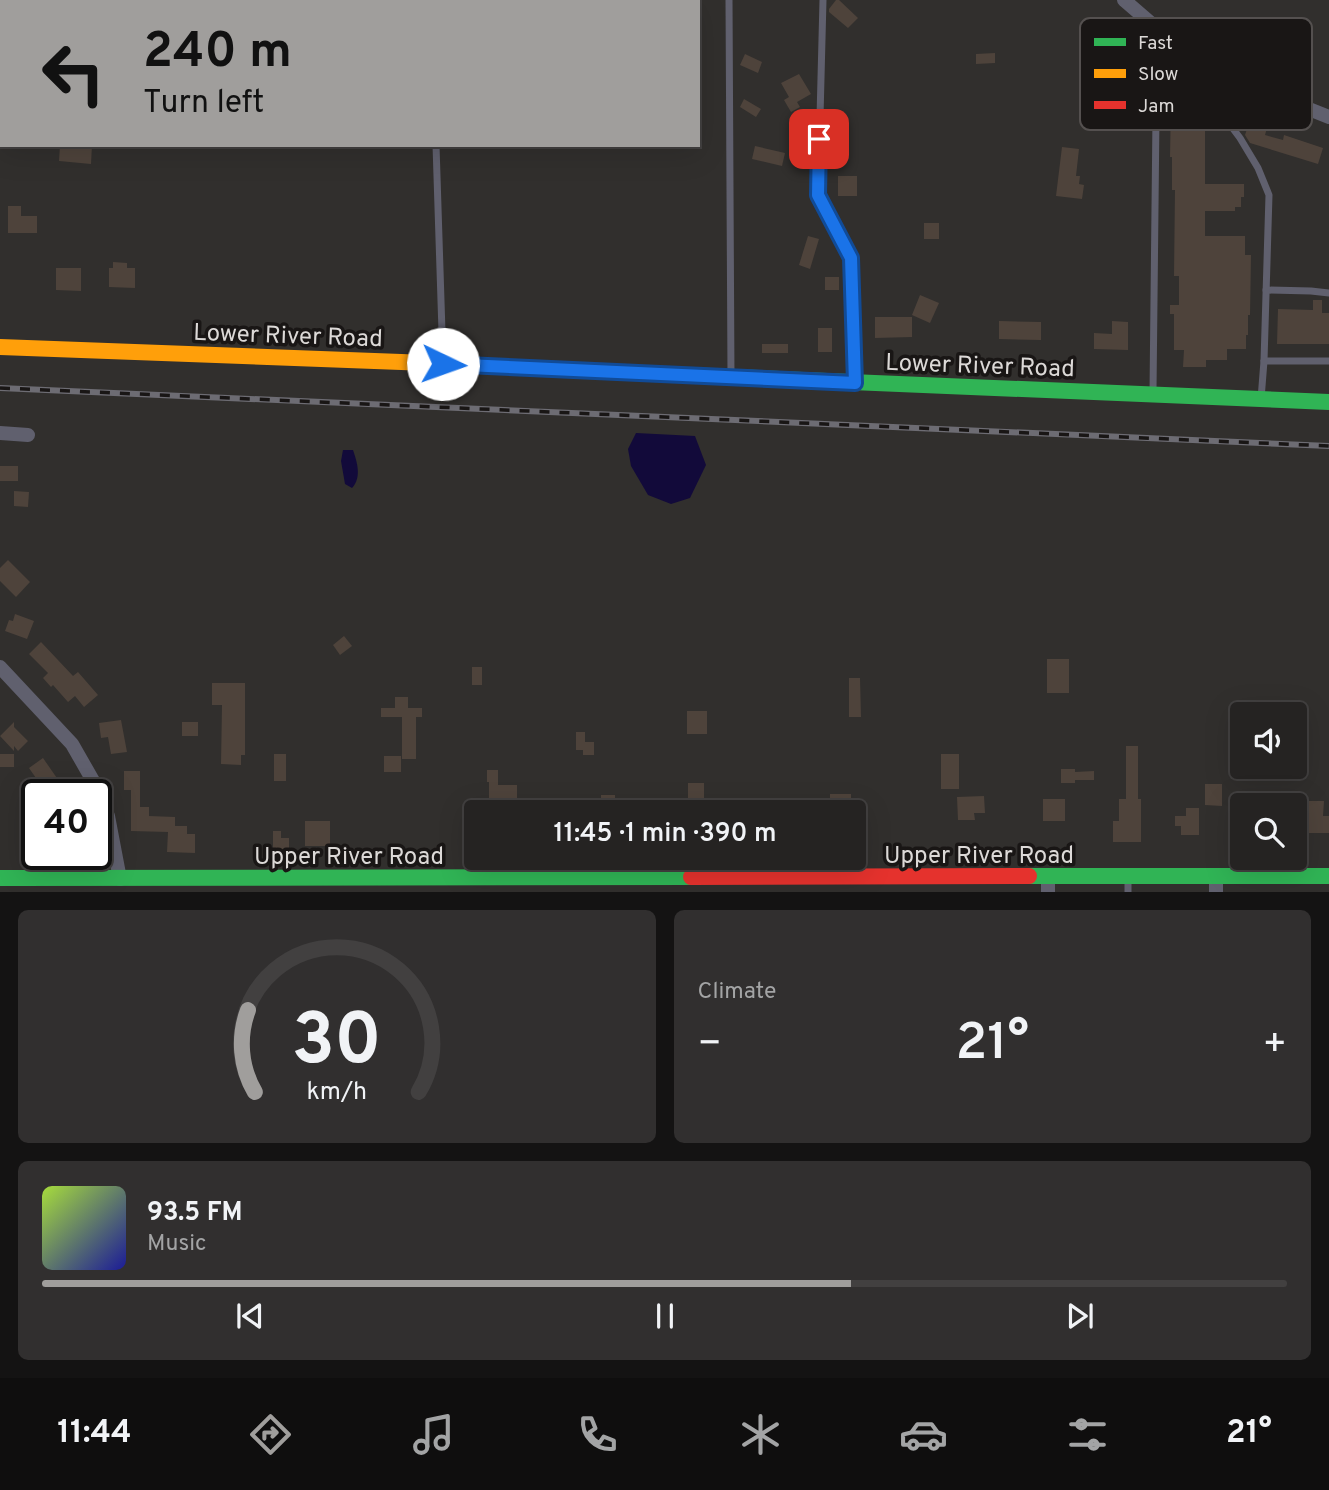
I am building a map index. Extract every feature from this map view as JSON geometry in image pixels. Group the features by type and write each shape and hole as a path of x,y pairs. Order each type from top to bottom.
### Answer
{"street":[{"path":"1124,0 1145,18"},
{"path":"1312,110 1329,117"},
{"name":"Lower River Road","path":"0,347 1329,402"},
{"path":"0,433 28,435"},
{"path":"0,667 72,744 96,786 108,816 120,879"},
{"name":"Upper River Road","path":"0,878 851,885 1216,884 1329,876"}],"lane":[{"path":"729,0 731,377"},
{"path":"823,0 818,195 851,258 855,383"},
{"path":"1153,394 1156,130"},
{"path":"1234,130 1258,168 1269,195 1261,399"},
{"path":"436,147 443,364"},
{"path":"1266,290 1329,293"},
{"path":"1264,360 1329,362"}],"shaded area":[{"path":"636,433 695,436 706,465 690,498 671,504 648,495 631,466 628,449"},
{"path":"343,450 353,450 356,459 358,474 352,488 345,484 341,461"}],"building":[{"path":"836,0 858,18 848,28 829,12"},
{"path":"995,53 995,63 976,64 976,54"},
{"path":"745,54 762,62 758,73 740,65"},
{"path":"799,74 811,94 797,102 800,107 791,112 784,100 789,97 781,83"},
{"path":"744,99 761,109 756,117 740,107"},
{"path":"1170,130 1205,130 1205,184 1244,184 1241,207 1235,207 1235,211 1205,211 1205,236 1245,236 1245,255 1251,255 1250,315 1246,349 1227,349 1227,360 1206,360 1206,367 1183,367 1184,350 1174,350 1174,314 1170,314 1170,305 1179,305 1179,276 1174,276 1175,190 1172,190"},
{"path":"1247,130 1266,130 1265,135 1283,140 1284,135 1323,148 1318,164 1250,143 1245,135"},
{"path":"755,146 785,153 782,166 752,159"},
{"path":"60,147 92,147 91,164 59,161"},
{"path":"1062,147 1079,149 1076,176 1080,176 1079,184 1084,185 1082,199 1056,196"},
{"path":"838,176 857,176 857,196 838,196"},
{"path":"8,206 21,206 21,216 37,216 37,233 8,233"},
{"path":"924,223 939,223 939,239 924,239"},
{"path":"808,236 819,239 810,269 799,265"},
{"path":"113,262 127,263 127,268 135,268 135,288 109,287 109,268 113,268"},
{"path":"56,268 81,268 81,291 56,290"},
{"path":"825,277 839,277 839,290 825,290"},
{"path":"920,295 939,303 930,323 912,315"},
{"path":"1313,300 1322,300 1322,313 1329,313 1329,344 1277,344 1278,309 1313,310"},
{"path":"875,317 912,317 912,337 875,338"},
{"path":"999,321 1041,322 1041,340 999,339"},
{"path":"1112,321 1128,322 1128,350 1094,349 1094,333 1112,334"},
{"path":"818,328 832,328 832,352 818,352"},
{"path":"762,344 788,344 788,353 762,353"},
{"path":"0,466 18,466 18,481 0,481"},
{"path":"14,491 29,492 28,507 14,506"},
{"path":"8,560 30,582 16,597 0,581 0,568"},
{"path":"15,614 34,621 27,639 5,631 9,620 13,621"},
{"path":"344,636 352,646 340,655 333,645"},
{"path":"41,642 73,676 78,672 98,695 84,707 75,696 68,702 43,678 48,673 29,654"},
{"path":"1047,659 1069,659 1069,693 1047,693"},
{"path":"472,667 482,667 482,685 472,685"},
{"path":"849,678 860,678 861,717 849,717"},
{"path":"212,683 245,683 245,755 241,755 241,765 221,764 222,705 212,705"},
{"path":"395,697 408,697 408,708 422,708 422,717 416,717 416,759 402,759 402,717 381,717 381,708 395,708"},
{"path":"687,711 707,711 707,734 687,734"},
{"path":"121,720 127,752 111,754 108,737 101,738 99,723"},
{"path":"14,722 14,727 28,741 18,751 14,746 14,751 0,736"},
{"path":"182,722 198,722 198,736 182,736"},
{"path":"576,732 585,732 585,742 594,742 594,755 583,755 583,750 576,750"},
{"path":"1126,746 1138,746 1141,842 1113,842 1113,821 1119,821 1119,799 1126,799"},
{"path":"0,754 14,754 14,767 0,767"},
{"path":"274,754 286,754 286,781 274,781"},
{"path":"941,754 959,754 959,789 941,789"},
{"path":"384,756 401,756 401,772 384,772"},
{"path":"43,758 58,779 37,779 29,768"},
{"path":"1061,769 1075,769 1075,772 1094,771 1094,780 1061,783"},
{"path":"487,770 498,770 498,785 517,785 517,800 489,800"},
{"path":"124,771 140,771 140,807 149,807 149,816 175,817 175,826 187,826 187,834 195,834 195,853 167,852 168,832 131,831 131,790 124,790"},
{"path":"688,783 704,783 704,800 688,800"},
{"path":"1205,784 1222,784 1222,806 1205,805"},
{"path":"830,794 851,794 851,800 830,800"},
{"path":"601,795 615,795 615,800 601,800"},
{"path":"984,796 985,813 974,813 975,820 958,820 957,797"},
{"path":"1043,799 1065,799 1065,821 1043,821"},
{"path":"1307,801 1324,801 1323,816 1329,816 1329,833 1307,833"},
{"path":"1186,808 1199,808 1199,835 1181,835 1181,826 1175,826 1175,816 1186,816"},
{"path":"305,821 330,821 330,846 305,846"},
{"path":"273,831 281,831 281,838 289,838 289,852 273,852"}],"railway":[{"path":"0,388 1329,446"}],"traffic: fast":[{"path":"591,371 1329,402"},
{"path":"1029,876 1329,876"},
{"path":"0,878 691,877"}],"traffic: slow":[{"path":"0,347 428,363"}],"traffic: jam":[{"path":"428,363 591,371"},
{"path":"691,877 1029,876"}],"route":[{"path":"443,364 855,383 851,258 818,195 819,139"}]}
